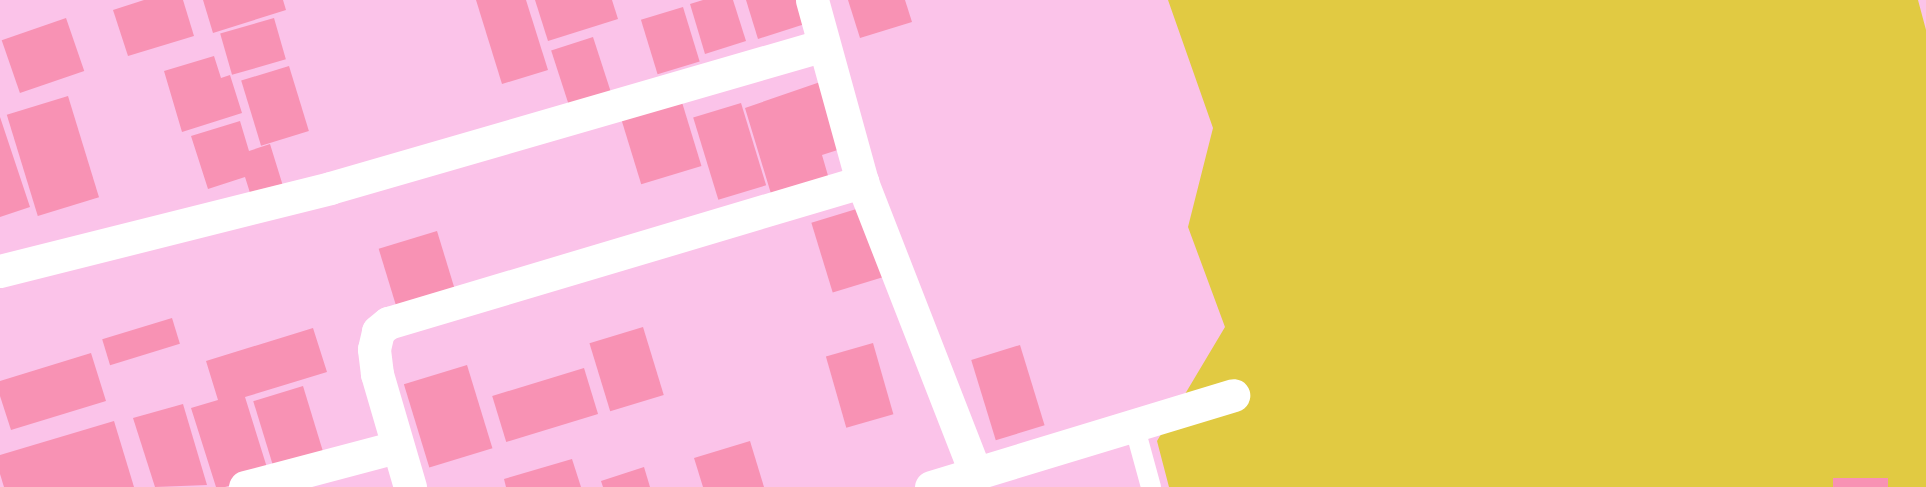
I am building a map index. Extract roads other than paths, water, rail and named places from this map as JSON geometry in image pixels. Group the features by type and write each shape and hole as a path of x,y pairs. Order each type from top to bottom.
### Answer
{"street":[{"path":"812,0 862,182 976,474"},
{"path":"0,271 330,188 824,45"},
{"path":"410,487 396,447 376,374 374,349 378,331 388,322 862,182"},
{"path":"931,487 1233,395"},
{"path":"245,487 396,447"}],"lane":[{"path":"1134,426 1150,487"}]}
